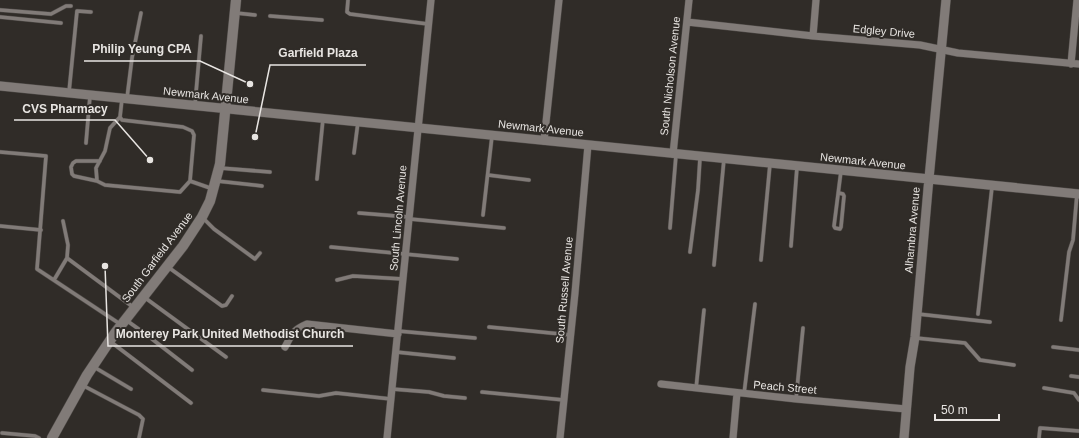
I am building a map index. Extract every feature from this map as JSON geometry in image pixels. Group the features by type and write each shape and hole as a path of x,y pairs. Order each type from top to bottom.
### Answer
{"main road":[{"name":"South Garfield Avenue","path":"52,438 109,341 168,266 202,217 210,201 218,168 236,0"}],"street":[{"name":"South Lincoln Avenue","path":"387,438 431,0"},
{"path":"544,141 559,0"},
{"name":"South Nicholson Avenue","path":"675,154 689,0"},
{"path":"813,36 816,0"},
{"name":"Alhambra Avenue","path":"904,438 910,367 915,337 928,179 946,0"},
{"path":"1071,64 1078,0"},
{"name":"Edgley Drive","path":"687,22 813,36 920,45 958,53 1079,64"},
{"name":"Newmark Avenue","path":"0,86 1078,194"},
{"name":"South Russell Avenue","path":"560,438 588,145"},
{"path":"285,347 292,334 298,328 307,324 398,333"},
{"name":"Peach Street","path":"661,384 796,400 906,408"},
{"path":"733,438 741,394"}],"lane":[{"path":"348,0 347,12 350,14 428,24"},
{"path":"0,10 51,14 66,6 72,6"},
{"path":"69,93 77,11 91,12"},
{"path":"97,181 96,168 105,151 110,128 120,117 125,99 141,13"},
{"path":"235,13 255,15"},
{"path":"270,16 322,20"},
{"path":"0,17 61,23"},
{"path":"194,106 201,36"},
{"path":"86,143 90,95"},
{"path":"100,161 76,161 73,163 72,174 74,176 97,181 105,186 180,192 190,181 194,135 192,131 183,127 122,120 120,117"},
{"path":"317,179 323,118"},
{"path":"354,153 358,121"},
{"path":"483,215 492,135"},
{"path":"0,152 46,156 37,269 123,322 140,330"},
{"path":"670,228 675,154"},
{"path":"690,252 698,190 700,156"},
{"path":"714,265 724,159"},
{"path":"762,260 770,164"},
{"path":"791,246 798,166"},
{"path":"218,168 270,172"},
{"path":"839,193 843,194 844,196 840,229 835,228 834,226 841,170"},
{"path":"488,175 529,180"},
{"path":"190,181 214,185 262,186"},
{"path":"978,314 992,186"},
{"path":"1061,320 1078,194"},
{"path":"360,213 504,228"},
{"path":"202,217 214,229 255,259 260,253"},
{"path":"54,280 67,258 68,245 63,221"},
{"path":"0,226 41,230"},
{"path":"331,247 456,259"},
{"path":"67,258 135,308"},
{"path":"168,266 222,306 226,305 232,296"},
{"path":"337,280 353,276 403,279"},
{"path":"144,297 226,357"},
{"path":"741,394 755,304"},
{"path":"696,389 704,310"},
{"path":"917,314 990,322"},
{"path":"489,327 571,335"},
{"path":"796,400 803,328"},
{"path":"398,333 475,338"},
{"path":"915,337 965,343 980,360 1014,365"},
{"path":"152,339 192,370"},
{"path":"109,341 191,403"},
{"path":"1053,347 1079,350"},
{"path":"396,352 454,358"},
{"path":"93,366 131,389"},
{"path":"1071,376 1079,377"},
{"path":"82,385 139,415 143,419 139,438"},
{"path":"1044,388 1074,393 1079,400"},
{"path":"392,389 429,392 444,396 465,398"},
{"path":"263,390 319,396 336,393 391,399"},
{"path":"482,392 564,400"},
{"path":"1039,438 1040,428 1079,431"},
{"path":"2,433 35,436 39,438"}],"place":[{"name":"Philip Yeung CPA","path":"250,84"},
{"name":"Garfield Plaza","path":"255,137"},
{"name":"CVS Pharmacy","path":"150,160"},
{"name":"Monterey Park United Methodist Church","path":"105,266"}]}
